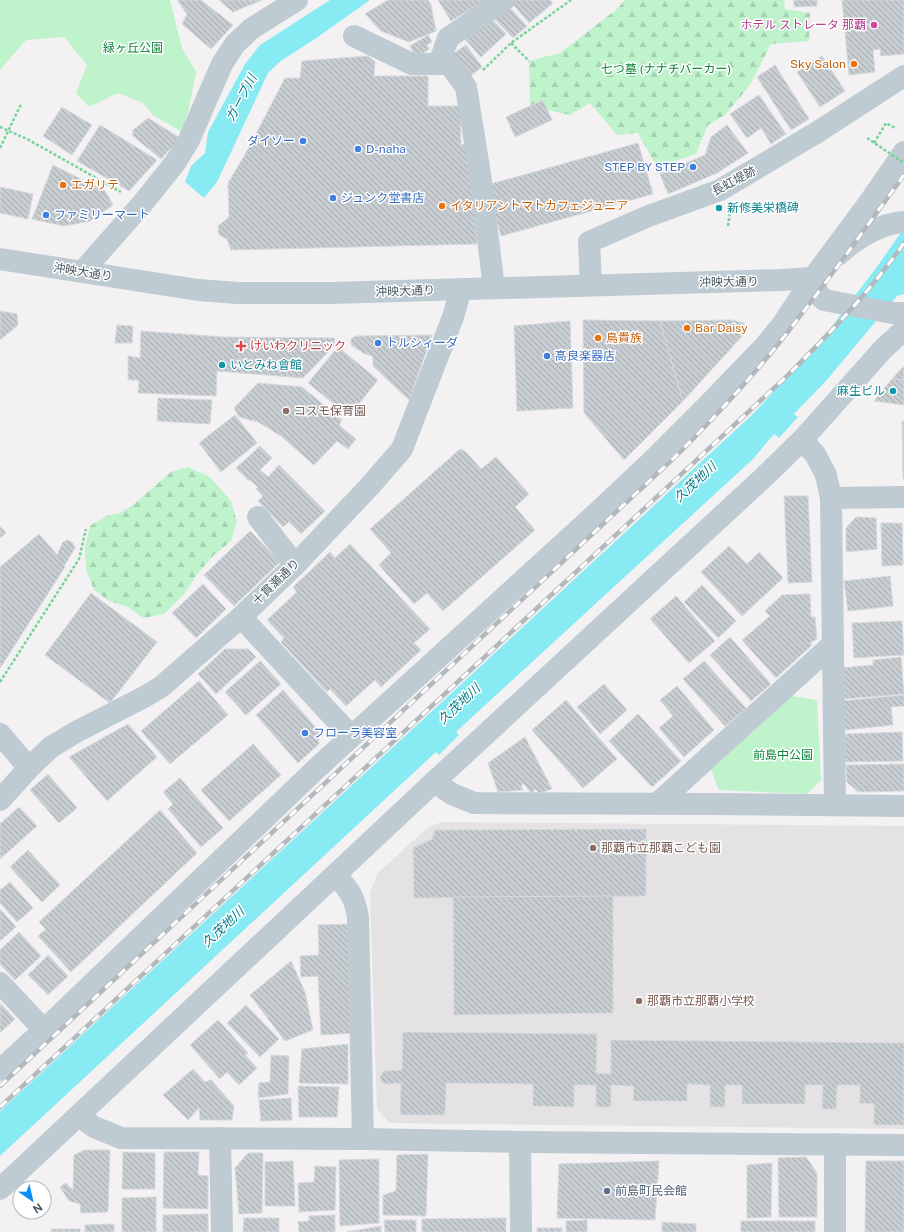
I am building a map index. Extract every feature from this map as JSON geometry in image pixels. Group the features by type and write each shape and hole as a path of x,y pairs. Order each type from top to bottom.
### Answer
{"street":[{"path":"82,272 142,204 175,163 189,140 222,64 235,44 251,30 296,0"},
{"path":"439,64 448,38 504,0"},
{"path":"354,36 412,64 450,64 466,87 480,174 494,288"},
{"name":"長虹堤跡","path":"591,285 589,242 646,218 720,190 816,133 904,76"},
{"path":"0,1070 44,1030 351,736 652,461 764,347 782,325 813,278 868,204 904,152"},
{"path":"813,278 846,248 868,233 882,226 904,222"},
{"name":"沖映大通り","path":"0,259 198,290 238,293 331,293 813,278"},
{"path":"0,1189 434,782 802,440 884,348 900,319 824,300 818,294 813,278"},
{"name":"十貫瀬通り","path":"0,800 29,768 51,747 161,687 241,617 294,565 369,487 402,449 453,317 461,289"},
{"path":"802,440 816,454 826,475 831,498 835,805"},
{"path":"831,498 904,497"},
{"path":"258,517 294,565"},
{"path":"241,617 351,736"},
{"path":"658,803 832,645"},
{"path":"0,734 29,768"},
{"path":"434,782 452,794 474,803 658,803 904,806"},
{"path":"336,875 349,889 356,904 358,918 363,1139"},
{"path":"0,983 44,1030"},
{"path":"79,1116 94,1127 121,1138 363,1139 904,1146"},
{"path":"220,1138 222,1232"},
{"path":"520,1142 521,1232"},
{"path":"835,1144 835,1232"}],"path":[{"path":"466,87 511,43 571,0"},
{"path":"511,43 529,61"},
{"path":"0,148 21,104"},
{"path":"874,143 886,123 895,128"},
{"path":"0,127 29,140 142,204"},
{"path":"867,138 904,163"},
{"path":"0,682 79,559 86,529"}],"shaded area":[{"name":"那覇市立那覇小学校","path":"442,822 904,826 904,1129 390,1123 377,1109 370,893 377,874 428,827"}],"green space":[{"name":"緑ヶ丘公園","path":"0,0 170,0 182,48 196,72 189,108 182,132 153,115 143,103 118,93 89,107 76,93 87,65 64,37 26,40 0,70"},
{"name":"七つ墓 (ナナチバーカー)","path":"625,0 784,0 785,9 810,13 809,41 771,44 750,85 725,115 708,125 696,154 657,167 638,133 617,135 590,103 570,115 530,106 529,61 560,53 617,9"},
{"path":"188,467 210,477 231,501 237,522 231,541 214,555 199,572 184,594 164,614 143,618 128,607 109,601 94,590 86,569 85,547 90,526 108,515 118,514 132,506 171,472"},
{"name":"前島中公園","path":"792,696 817,700 821,780 807,794 719,790 711,770"}],"water":[{"name":"ガーブ川","path":"330,0 370,0 315,39 282,60 268,73 217,182 204,198 185,182 191,166 205,153 208,132 245,64 260,45"},
{"name":"久茂地川","path":"904,228 904,294 897,296 826,381 794,414 798,417 779,438 774,434 753,459 456,732 459,735 439,755 436,752 0,1156 0,1111 754,413 823,338 879,264"}],"building":[{"path":"178,0 201,0 233,25 211,49 182,24 187,14"},
{"path":"219,0 262,0 233,12"},
{"path":"388,0 428,0 431,5 436,31 409,42 381,31 365,14"},
{"path":"438,0 486,0 451,21"},
{"path":"514,0 550,0 553,3 529,23 511,2"},
{"path":"794,0 817,0 817,6 794,7"},
{"name":"ホテル ストレータ 那覇","path":"842,0 904,0 904,54 881,56 880,49 873,50 875,72 849,75"},
{"path":"508,6 527,26 513,38 491,15"},
{"path":"488,15 506,34 481,57 463,37"},
{"path":"428,35 432,42 427,45 429,49 416,58 410,46"},
{"path":"466,45 482,67 469,77 453,54"},
{"name":"D-naha","path":"368,56 375,62 374,76 428,76 428,106 460,106 461,145 468,144 477,244 231,250 227,239 219,235 218,226 229,217 228,183 246,153 285,78 300,78 302,61"},
{"path":"822,56 845,91 820,107 797,72"},
{"path":"775,65 809,119 791,130 757,77"},
{"path":"759,95 786,134 771,144 761,128 747,138 730,114"},
{"path":"543,100 552,120 515,137 506,117"},
{"path":"62,107 92,125 72,155 43,136"},
{"path":"148,118 180,138 161,159 133,136 133,130"},
{"path":"100,125 157,160 129,191 77,161"},
{"path":"727,125 748,153 717,173 668,194 660,174 705,155 711,137"},
{"path":"638,143 653,194 501,236 487,185"},
{"path":"53,165 105,191 113,205 90,221 64,226 32,219"},
{"path":"0,187 33,194 28,219 0,213"},
{"path":"0,311 17,314 18,325 0,340"},
{"path":"583,320 660,321 683,401 624,460 584,413"},
{"path":"732,320 744,323 745,333 683,401 660,321"},
{"path":"570,321 573,408 517,411 514,326"},
{"path":"117,325 133,326 132,343 115,343"},
{"name":"いとみね會館","path":"141,331 224,337 334,338 335,345 303,378 217,371 216,396 138,393 139,380 128,380 128,356 140,358"},
{"path":"432,335 409,400 373,366 373,356 365,354 351,345 351,339 356,336"},
{"path":"338,347 378,380 349,416 308,383"},
{"path":"904,366 904,380 892,379 902,368"},
{"name":"麻生ビル","path":"892,379 904,380 904,405 874,401"},
{"path":"258,383 302,387 342,420 339,425 356,439 348,449 337,441 314,465 281,436 258,422 239,417 234,408"},
{"path":"158,398 212,400 210,424 157,421"},
{"path":"235,415 257,443 221,472 199,443"},
{"path":"902,421 904,421 904,479 903,479"},
{"path":"260,446 272,458 260,470 268,477 279,465 325,511 301,534 289,522 283,527 258,501 263,496 256,489 258,487 250,480 249,481 236,468"},
{"path":"460,449 466,452 481,469 496,457 529,494 515,507 535,530 443,611 427,593 414,604 379,565 391,553 370,529"},
{"path":"784,496 808,496 812,582 788,583"},
{"path":"856,517 876,518 877,549 846,552 846,528"},
{"path":"881,523 902,523 903,565 882,566"},
{"path":"0,526 6,533 0,538"},
{"path":"250,531 280,562 234,606 204,575"},
{"path":"39,534 57,555 63,542 68,540 73,543 75,548 64,566 65,567 0,668 0,567"},
{"path":"350,544 430,629 414,643 421,650 381,687 375,680 346,706 330,689 327,692 281,642 284,638 267,620 297,592 293,587 330,552 335,558"},
{"path":"729,546 747,564 759,552 783,578 742,616 701,572"},
{"path":"890,576 893,606 848,611 844,581"},
{"path":"203,584 226,609 196,638 172,613"},
{"path":"702,585 736,621 718,638 684,602"},
{"path":"91,593 157,642 110,703 45,655"},
{"path":"810,594 811,617 815,617 817,639 810,643 812,645 776,678 742,640 770,616 765,611 782,595"},
{"path":"676,596 715,641 689,663 650,619"},
{"path":"902,621 904,655 854,658 852,623"},
{"path":"730,637 771,684 751,701 710,655"},
{"path":"225,649 248,649 256,657 216,694 198,674"},
{"path":"901,657 904,694 844,699 841,668 873,665 873,660"},
{"path":"260,661 281,684 246,715 225,692"},
{"path":"704,661 746,708 725,726 683,679"},
{"path":"199,681 228,715 170,764 141,731"},
{"path":"604,684 627,710 600,734 577,707"},
{"path":"677,686 714,730 684,757 659,728 673,716 660,700"},
{"path":"283,690 318,730 319,744 298,763 256,715"},
{"path":"904,695 904,706 891,707 893,725 845,730 842,701"},
{"path":"566,700 617,759 583,788 532,730"},
{"path":"638,714 681,761 652,787 609,741"},
{"path":"128,724 157,757 107,801 69,757"},
{"path":"902,732 903,761 845,762 845,734"},
{"path":"525,737 552,789 540,793 535,789 532,794 524,784 521,785 523,790 498,792 488,763"},
{"path":"253,744 281,775 229,821 201,790"},
{"path":"904,764 904,791 858,792 847,782 846,765"},
{"path":"48,774 77,808 59,823 30,790"},
{"path":"180,778 223,828 201,847 168,809 173,804 163,792"},
{"path":"19,807 37,826 0,859 0,824"},
{"path":"160,810 197,853 71,972 38,936 46,929 39,922"},
{"path":"646,829 646,896 414,898 413,848 432,839 435,830"},
{"path":"28,850 60,885 42,902 10,867"},
{"path":"10,882 33,908 17,922 0,903 0,890"},
{"path":"613,896 613,1013 454,1015 453,897"},
{"path":"0,909 16,927 0,941"},
{"path":"350,924 355,1033 321,1035 318,976 301,977 300,956 319,955 318,925"},
{"path":"19,932 41,956 15,980 0,964 0,950"},
{"path":"48,955 68,976 48,995 28,975"},
{"path":"291,961 305,992 313,1030 285,1041 250,995"},
{"path":"0,1003 15,1019 0,1033"},
{"path":"246,1005 279,1039 260,1057 227,1023"},
{"path":"218,1020 248,1053 245,1055 257,1068 239,1085 227,1072 220,1079 190,1045"},
{"path":"403,1032 597,1034 596,1073 611,1074 611,1040 904,1043 904,1125 874,1125 874,1104 860,1103 860,1085 837,1085 836,1109 822,1109 823,1085 805,1085 805,1104 742,1104 742,1085 725,1085 725,1107 710,1107 710,1085 687,1084 687,1101 633,1101 634,1086 611,1085 611,1107 596,1107 596,1085 574,1085 574,1107 533,1106 533,1084 446,1083 445,1115 400,1115 401,1083 385,1084 381,1082 380,1077 384,1071 402,1070"},
{"path":"348,1044 348,1084 299,1083 302,1049"},
{"path":"271,1055 289,1056 288,1094 258,1098 259,1083 270,1082"},
{"path":"193,1069 205,1082 211,1080 234,1106 232,1120 200,1120 199,1108 188,1120 163,1095"},
{"path":"298,1086 339,1087 337,1117 299,1117"},
{"path":"291,1098 292,1120 261,1121 259,1100"},
{"path":"85,1150 110,1150 107,1212 81,1213 80,1204 69,1201 60,1187 66,1183 73,1190 74,1155"},
{"path":"123,1152 155,1153 155,1189 122,1189"},
{"path":"164,1152 199,1152 198,1175 208,1176 208,1209 163,1208"},
{"path":"248,1153 263,1153 262,1213 239,1214 235,1168"},
{"path":"428,1154 426,1216 383,1215 383,1195 396,1191 397,1155"},
{"path":"806,1157 817,1173 817,1217 779,1217 778,1158"},
{"path":"379,1159 379,1223 340,1226 339,1160"},
{"path":"293,1161 295,1206 265,1206 265,1162"},
{"name":"前島町民会館","path":"659,1161 655,1220 557,1218 559,1164"},
{"path":"866,1161 904,1161 904,1232 865,1232"},
{"path":"772,1163 771,1217 747,1218 747,1165"},
{"path":"315,1166 336,1167 335,1210 299,1212 298,1183 314,1182"},
{"path":"156,1197 156,1232 122,1232 122,1198"},
{"path":"208,1214 208,1232 163,1232 163,1215"},
{"path":"335,1215 335,1232 299,1232 298,1222 309,1221 309,1216"},
{"path":"244,1218 279,1218 279,1232 243,1232"},
{"path":"506,1218 506,1232 422,1232 422,1219"},
{"path":"384,1220 416,1220 416,1232 385,1232"},
{"path":"587,1220 587,1232 566,1232 566,1221"},
{"path":"741,1221 815,1221 815,1232 741,1232"},
{"path":"662,1222 696,1224 696,1232 662,1232"},
{"path":"114,1224 114,1232 85,1232 85,1225"},
{"path":"381,1226 381,1232 347,1232"},
{"path":"537,1228 562,1228 562,1232 537,1232"},
{"path":"51,1229 80,1229 80,1232 51,1232"}],"railway":[{"path":"0,1086 687,445 738,391 792,327 904,175"},
{"path":"0,1107 786,377 863,296 904,243"}],"place":[{"name":"ホテル ストレータ 那覇","path":"874,25"},
{"name":"Sky Salon","path":"854,64"},
{"name":"ダイソー","path":"303,141"},
{"name":"D-naha","path":"358,149"},
{"name":"STEP BY STEP","path":"693,167"},
{"name":"エガリテ","path":"63,185"},
{"name":"ジュンク堂書店","path":"333,198"},
{"name":"イタリアントマトカフェジュニア","path":"442,206"},
{"name":"新修美栄橋碑","path":"719,208"},
{"name":"ファミリーマート","path":"46,215"},
{"name":"Bar Daisy","path":"687,328"},
{"name":"鳥貴族","path":"598,338"},
{"name":"トルシィーダ","path":"378,343"},
{"name":"けいわクリニック","path":"241,346"},
{"name":"高良楽器店","path":"547,356"},
{"name":"いとみね會館","path":"222,365"},
{"name":"麻生ビル","path":"893,391"},
{"name":"コスモ保育園","path":"286,411"},
{"name":"フローラ美容室","path":"305,733"},
{"name":"那覇市立那覇こども園","path":"593,848"},
{"name":"那覇市立那覇小学校","path":"639,1001"},
{"name":"前島町民会館","path":"607,1191"}]}
